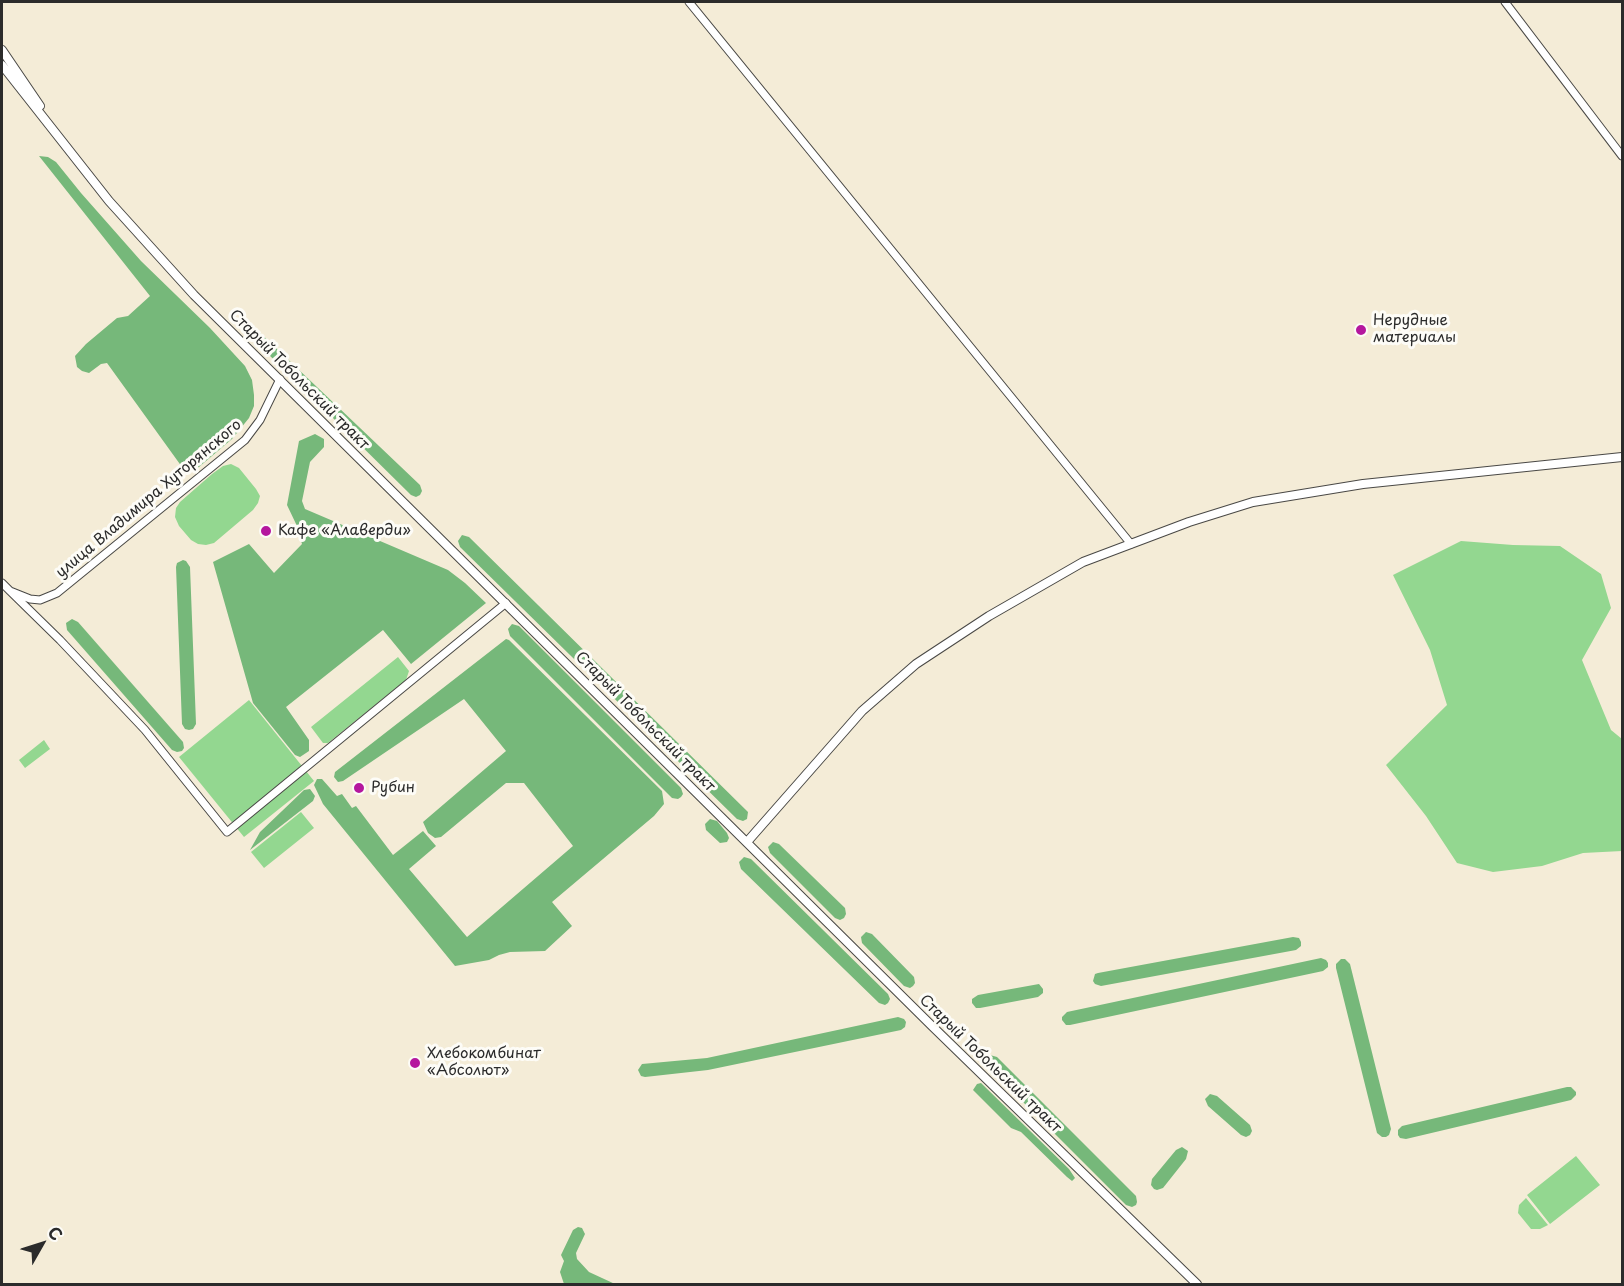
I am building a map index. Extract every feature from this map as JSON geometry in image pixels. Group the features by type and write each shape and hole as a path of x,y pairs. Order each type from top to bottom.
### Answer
{"street":[{"path":"689,2 1131,544"},
{"path":"1505,2 1623,156"},
{"path":"2,42 29,90"},
{"path":"2,50 83,169"},
{"path":"2,65 83,169"},
{"name":"Старый Тобольский тракт","path":"83,169 157,256 933,1027 1197,1284"},
{"name":"улица Владимира Хуторянского","path":"10,591 30,599 40,600 57,593 245,440 260,420 280,379"},
{"path":"747,842 862,711 916,664 989,616 1083,562 1189,522 1253,502 1363,484 1623,457"},
{"name":"улица Владимира Хуторянского","path":"2,583 145,730 227,832 506,603"}],"green space":[{"path":"39,156 48,157 56,162 141,261 210,328 245,366 252,380 254,395 254,406 249,418 232,439 199,467 189,470 182,467 107,363 101,364 89,373 77,367 75,356 86,344 117,318 128,316 150,296"},
{"path":"256,329 420,485 422,491 420,495 416,497 411,495 261,347 253,336"},
{"path":"315,434 324,439 324,447 310,462 302,501 305,509 448,570 486,603 411,664 383,630 286,707 309,740 309,751 300,757 295,755 253,703 213,562 249,544 274,573 302,544 287,505 299,441"},
{"path":"231,464 239,468 256,489 260,496 258,503 253,510 214,543 198,544 191,540 179,526 175,517 176,508 212,474 223,466"},
{"path":"462,535 469,537 748,812 747,819 743,821 737,819 460,547 458,541"},
{"path":"1461,541 1560,546 1601,574 1611,608 1582,660 1611,730 1622,739 1622,851 1583,853 1542,866 1493,872 1457,863 1426,816 1386,765 1447,705 1430,650 1393,575"},
{"path":"183,560 190,567 196,724 193,729 189,730 185,729 182,724 176,567 177,563"},
{"path":"72,619 78,622 183,742 182,751 172,750 67,630 66,623"},
{"path":"512,624 519,626 681,788 683,794 681,797 672,798 510,636 508,629"},
{"path":"506,639 662,791 664,804 654,816 552,902 572,926 545,951 510,952 489,960 455,966 323,804 314,785 317,779 322,779 337,796 342,794 352,808 356,806 393,855 423,831 436,846 409,869 467,937 573,846 524,783 506,783 441,837 435,838 428,833 423,822 506,751 464,699 343,781 338,782 334,777 335,772"},
{"path":"398,657 409,671 406,680 328,743 323,743 311,727"},
{"path":"249,700 314,781 244,837 179,757"},
{"path":"44,740 50,749 25,768 19,760"},
{"path":"310,789 315,796 313,801 250,850 260,832 304,790"},
{"path":"301,812 314,828 264,868 251,852"},
{"path":"710,819 717,821 727,833 729,838 727,842 720,843 706,830 705,824"},
{"path":"773,842 779,844 845,908 844,918 840,920 835,918 770,853 768,847"},
{"path":"744,857 751,859 888,994 890,999 888,1003 885,1005 879,1003 741,869 739,862"},
{"path":"866,932 872,934 914,977 913,986 910,988 904,986 862,943 861,937"},
{"path":"1293,937 1299,938 1301,942 1301,946 1296,950 1101,986 1093,981 1095,974 1098,973"},
{"path":"1321,958 1328,963 1328,967 1323,971 1070,1025 1066,1025 1062,1020 1067,1012"},
{"path":"1341,959 1345,959 1350,964 1391,1129 1386,1137 1377,1133 1336,968 1336,964"},
{"path":"1039,984 1043,993 1038,997 980,1008 976,1008 972,1003 972,999 978,995"},
{"path":"898,1017 906,1022 905,1027 901,1030 708,1070 645,1077 641,1076 638,1070 642,1064 707,1058"},
{"path":"990,1055 997,1057 1136,1196 1136,1205 1132,1207 1126,1205 988,1067 986,1060"},
{"path":"981,1083 1069,1169 1075,1178 1072,1181 1021,1132 1011,1128 973,1090 977,1084"},
{"path":"1571,1087 1576,1092 1571,1100 1406,1139 1398,1135 1398,1130 1402,1126"},
{"path":"1210,1094 1217,1096 1250,1125 1252,1131 1250,1135 1246,1137 1241,1135 1208,1106 1205,1099"},
{"path":"1182,1147 1188,1151 1186,1159 1163,1188 1154,1189 1151,1185 1152,1179 1176,1150"},
{"path":"1576,1156 1600,1185 1550,1224 1527,1195"},
{"path":"1526,1198 1548,1225 1540,1229 1531,1229 1518,1213 1519,1205"},
{"path":"578,1227 582,1228 585,1234 576,1253 577,1259 589,1272 615,1284 564,1284 560,1272 564,1261 561,1255 573,1230"}],"place":[{"name":"Нерудные материалы","path":"1361,330"},
{"name":"Кафе «Алаверди»","path":"266,531"},
{"name":"Рубин","path":"359,788"},
{"name":"Хлебокомбинат «Абсолют»","path":"415,1063"}]}
